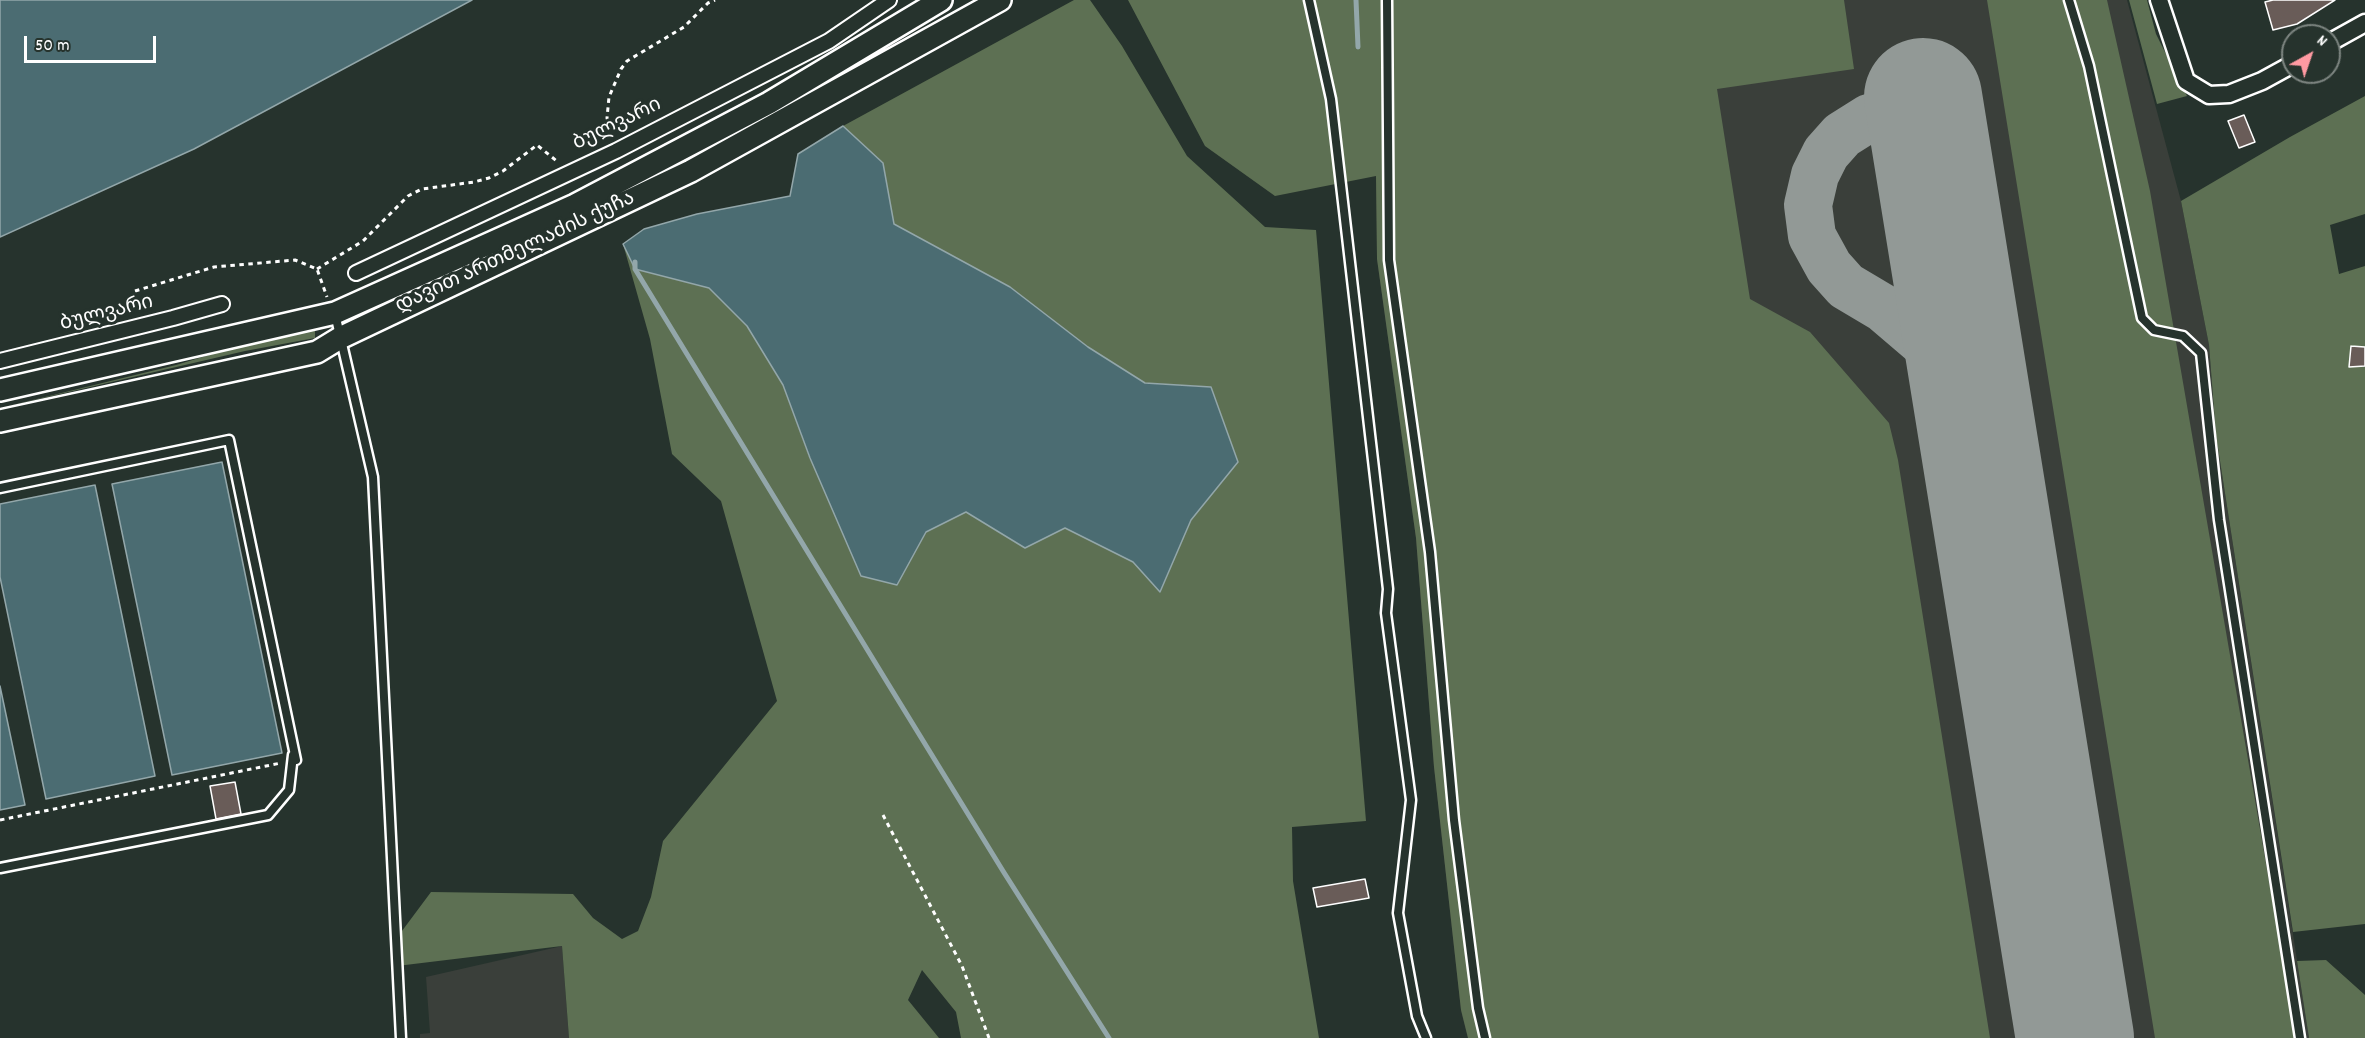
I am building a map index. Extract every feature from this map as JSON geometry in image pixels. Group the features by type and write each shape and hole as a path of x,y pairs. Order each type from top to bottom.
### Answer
{"street":[{"name":"ბულვარი","path":"356,273 616,151 828,41 889,0"},
{"name":"დავით ართმელაძის ქუჩა","path":"0,390 335,313 574,205 769,103 941,0"},
{"name":"დავით ართმელაძის ქუჩა","path":"0,421 317,352 340,338 691,171 1000,0"},
{"path":"2158,0 2186,81 2209,95 2229,94 2281,71"},
{"path":"2341,36 2365,23"},
{"name":"ბულვარი","path":"0,361 222,304"}],"lane":[{"path":"1309,0 1330,99 1388,589 1386,613 1411,800 1398,914 1417,1016 1426,1038"},
{"path":"1387,0 1389,260 1430,552 1454,820 1478,1008 1485,1038"},
{"path":"2069,0 2089,66 2142,318 2154,330 2183,336 2200,353 2219,520 2300,1038"},
{"path":"335,313 373,477 401,1038"},
{"path":"0,488 229,440 296,760"},
{"path":"0,868 268,815 289,790 293,755 296,760"}],"path":[{"path":"616,151 607,117 609,97 621,69 627,61 684,27 708,3 715,0"},
{"path":"317,269 363,242 408,196 422,189 489,178 503,171 537,145 570,172"},
{"path":"135,291 214,267 295,260 317,269 335,313"},
{"path":"0,820 296,760"},
{"path":"883,815 962,966 989,1038"}],"shaded area":[{"path":"1374,0 2127,0 2181,201 2209,345 2216,435 2309,1038 1468,1038 1461,1010 1434,767 1416,538 1377,259"},
{"path":"562,946 569,1038 420,1038 420,1034 430,1033 426,977"}],"green space":[{"path":"1074,0 1090,0 1122,46 1187,156 1265,227 1316,230 1366,821 1292,827 1293,881 1319,1038 961,1038 956,1012 922,970 908,1000 939,1038 569,1038 562,946 397,966 396,939 431,892 573,894 593,918 622,939 638,931 651,897 663,841 777,701 721,501 672,454 650,339 623,244 635,269 709,288 747,326 783,385 810,459 897,585 926,532 966,512 1025,548 1065,528 1133,562 1160,591 1191,520 1238,462 1211,387 1145,383 1088,347 1010,287 893,224 883,163 843,126"},
{"path":"1128,0 1844,0 1854,69 1717,89 1750,299 1810,332 1889,423 1898,460 1990,1038 1468,1038 1461,1010 1434,767 1416,538 1377,259 1376,176 1275,196 1205,146"},
{"path":"1987,0 2107,0 2150,191 2296,1038 2155,1038"},
{"path":"2129,0 2147,0 2156,34 2187,96 2157,104"},
{"path":"2365,96 2365,214 2330,225 2339,274 2365,266 2365,924 2293,932 2216,435 2209,345 2181,201"},
{"path":"315,323 315,338 245,351 0,408 176,365"},
{"path":"2326,960 2365,995 2365,1038 2309,1038 2297,961"}],"water":[{"path":"0,0 472,0 194,149 0,237"},
{"path":"843,126 883,163 894,224 1010,287 1088,347 1145,383 1211,387 1238,462 1191,520 1160,592 1133,562 1065,528 1025,548 966,512 926,532 897,585 861,576 810,458 783,385 747,326 709,288 635,269 623,244 644,229 697,214 790,196 798,154"},
{"path":"222,462 282,753 172,775 112,484"},
{"path":"95,485 155,776 46,799 0,577 0,504"},
{"path":"0,686 25,805 0,810"}],"building":[{"path":"2335,0 2297,24 2281,24 2281,28 2273,30 2265,2"},
{"path":"2244,115 2255,142 2239,148 2228,121"},
{"path":"2351,346 2365,347 2365,366 2349,367"},
{"path":"235,782 241,814 216,819 210,786"},
{"path":"1365,879 1369,898 1317,907 1313,888"}],"waterway":[{"path":"1356,0 1358,47"},
{"path":"635,262 635,269 887,682 1109,1038"}],"taxiway":[{"path":"1982,460 1971,404 1943,365 1924,343 1883,308 1846,286 1829,267 1812,236 1808,205 1815,175 1826,153 1842,135 1869,118 1902,111 1926,114 1962,125 1982,265 1984,475"}],"runway":[{"path":"1923,97 2075,1038"}]}
